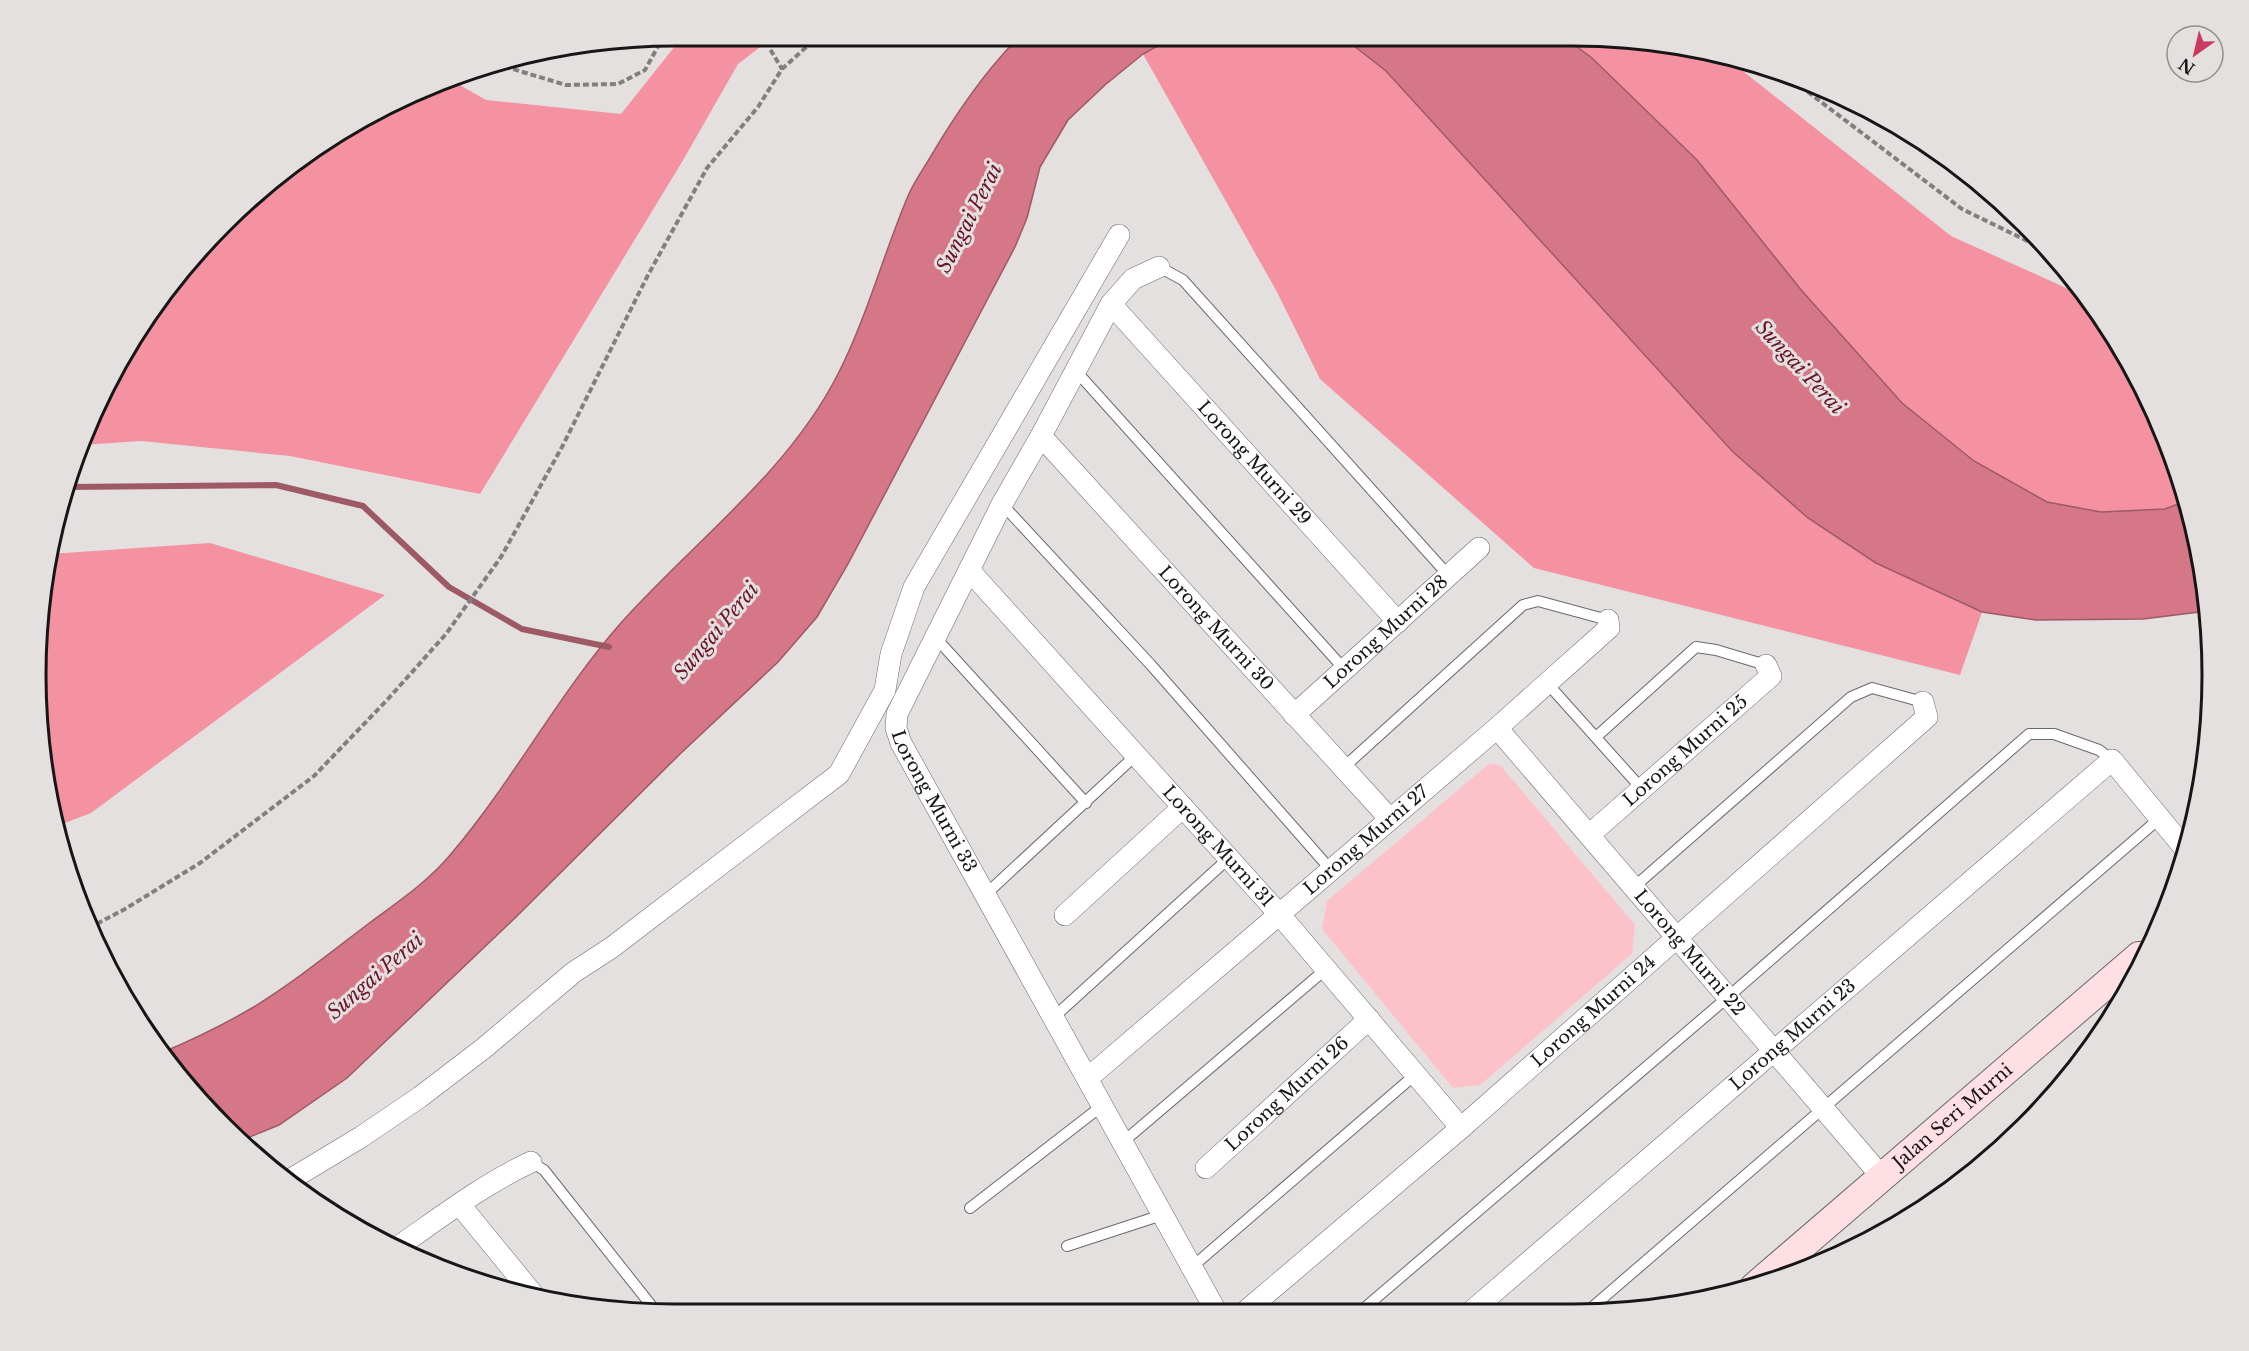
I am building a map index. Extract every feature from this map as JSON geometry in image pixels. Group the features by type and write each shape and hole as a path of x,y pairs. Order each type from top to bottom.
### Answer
{"street":[{"path":"295,1177 420,1097 484,1048 574,972 611,948 839,774 885,690 891,654 914,587 1119,235"},
{"name":"Lorong Murni 33","path":"1159,267 1133,279 1111,304 1002,504 897,714 896,728 901,743 1212,1304"},
{"name":"Lorong Murni 29","path":"1111,304 1398,622"},
{"name":"Lorong Murni 30","path":"1041,436 1390,819"},
{"name":"Lorong Murni 28","path":"1294,715 1479,548"},
{"name":"Lorong Murni 31","path":"969,570 1280,915 1461,1128"},
{"name":"Lorong Murni 27","path":"1088,1078 1497,728 1610,628 1608,620"},
{"name":"Lorong Murni 25","path":"1589,835 1772,676 1766,665"},
{"name":"Lorong Murni 24","path":"1254,1304 1461,1128 1927,717 1923,702"},
{"name":"Lorong Murni 22","path":"1497,728 1882,1177"},
{"path":"2112,760 2180,842"},
{"name":"Lorong Murni 23","path":"1480,1304 2112,760"},
{"path":"1065,915 1183,807"},
{"name":"Jalan Seri Murni","path":"1771,1273 2133,964"},
{"name":"Lorong Murni 26","path":"1206,1168 1369,1019"},
{"path":"404,1243 515,1170 531,1162"},
{"path":"460,1205 526,1286"}],"lane":[{"path":"1159,267 1184,280 1449,576"},
{"path":"1076,371 1345,670"},
{"path":"1002,504 1151,665 1331,870"},
{"path":"1343,768 1523,605 1538,601 1608,620"},
{"path":"935,637 1086,803"},
{"path":"1596,737 1696,647 1716,650 1766,665"},
{"path":"1547,683 1642,789"},
{"path":"1634,887 1851,697 1872,688 1923,702"},
{"path":"1369,1304 1728,997 2029,734 2054,734 2099,750 2112,760"},
{"path":"985,895 1136,755"},
{"path":"1597,1303 2160,818"},
{"path":"1054,1017 1229,858"},
{"path":"1123,1142 1326,969"},
{"path":"1192,1267 1416,1074"},
{"path":"970,1208 1103,1105"},
{"path":"531,1162 544,1170 650,1303"},
{"path":"1067,1246 1162,1215"}],"path":[{"path":"770,46 782,69"},
{"path":"97,924 200,863 314,776 446,634 501,557 562,447 647,277 707,168 758,107 782,69 807,46"},
{"path":"511,69 566,85 618,84 645,70 658,47"},
{"path":"1807,92 1962,209 2027,241"}],"shaded area":[{"path":"675,46 761,46 738,64 682,162 480,494 290,456 141,441 91,444 111,397 131,361 176,293 203,261 231,231 293,176 361,131 397,111 460,85 486,100 621,114"},
{"path":"1157,46 1354,46 1386,71 1876,563 1982,612 1960,675 1534,568 1320,379 1277,292 1143,54"},
{"path":"1576,46 1656,52 1741,69 1951,236 2070,290 2096,326 2138,397 2155,435 2178,504 2165,509 2101,512 2047,502 1974,461 1902,403 1802,291 1697,160 1592,58"},
{"path":"210,543 385,595 91,813 65,823 52,758 46,676 52,593 59,553"},
{"path":"1490,763 1501,766 1635,925 1632,954 1480,1085 1453,1088 1322,929 1327,901"}],"water":[{"name":"Sungai Perai","path":"1010,46 1157,46 1143,54 1105,85 1068,120 1040,167 1027,218 1015,247 848,564 817,617 778,662 680,754 515,918 347,1078 279,1125 249,1137 203,1090 170,1049 252,1008 311,968 411,892 451,854 495,797 576,680 620,624 766,475 793,444 817,410 848,352 912,187 958,113"},
{"name":"Sungai Perai","path":"1354,46 1576,46 1592,58 1697,160 1802,291 1902,403 1974,461 2047,502 2101,512 2165,509 2178,504 2190,553 2199,612 2143,619 2036,620 1982,612 1876,563 1808,518 1733,452 1386,71"}],"waterway":[{"path":"76,487 276,485 363,506 449,587 522,629 609,647"}]}
